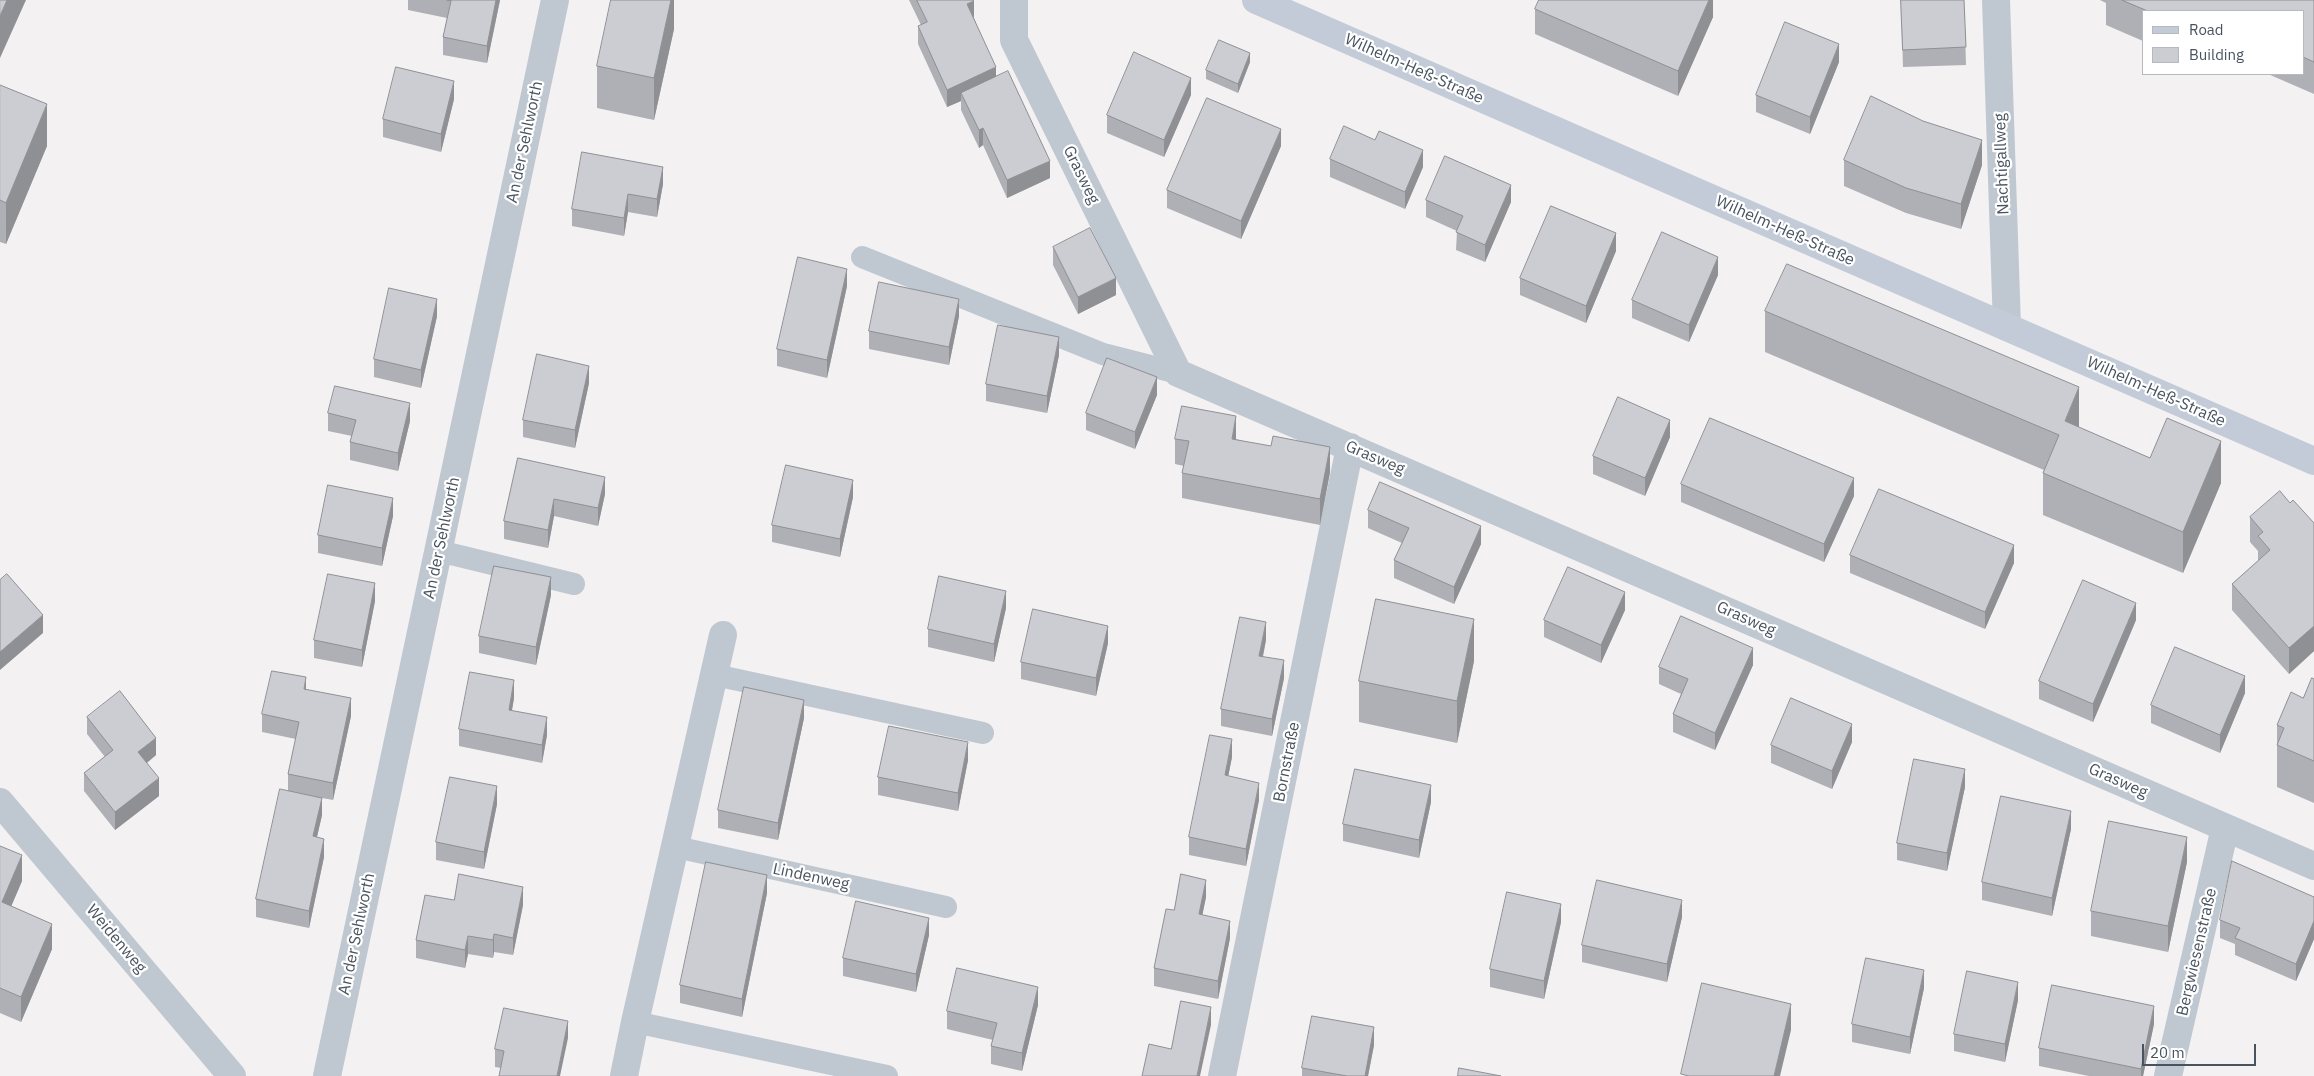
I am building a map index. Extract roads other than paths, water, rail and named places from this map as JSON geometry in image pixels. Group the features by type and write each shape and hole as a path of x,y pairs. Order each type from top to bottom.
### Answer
{"main road":[{"name":"Wilhelm-Heß-Straße","path":"1256,0 2314,461"}],"street":[{"name":"An der Sehlworth","path":"327,1076 555,0"},
{"name":"Grasweg","path":"1014,0 1014,40 1178,373 2314,866"},
{"name":"Nachtigallweg","path":"1996,0 2006,327"},
{"name":"Bornstraße","path":"1222,1076 1350,447"},
{"path":"624,1076 634,1022 724,635"},
{"name":"Weidenweg","path":"0,802 232,1076"},
{"name":"Bergwiesenstraße","path":"2168,1076 2225,828"}],"lane":[{"name":"Grasweg","path":"862,257 1103,354 1178,373"},
{"path":"439,551 574,584"},
{"path":"714,675 983,733"},
{"name":"Lindenweg","path":"676,847 946,907"},
{"path":"634,1022 887,1076"}]}
